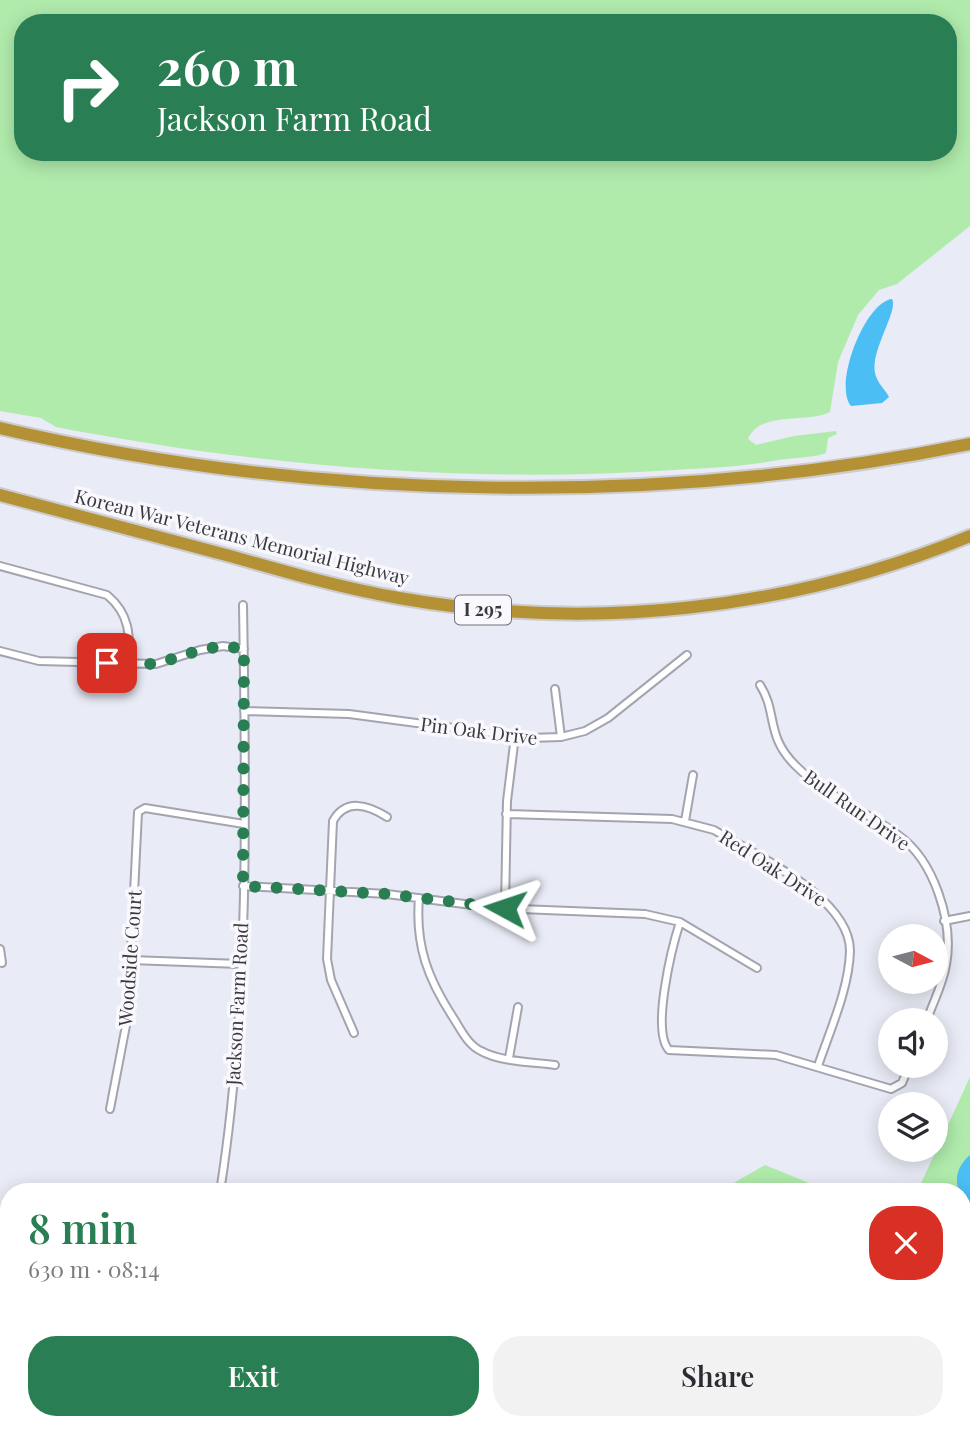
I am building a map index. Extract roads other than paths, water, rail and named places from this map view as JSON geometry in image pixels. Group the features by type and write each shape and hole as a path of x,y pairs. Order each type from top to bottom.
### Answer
{"highway":[{"path":"0,428 179,461 282,474 456,486 638,484 748,476 970,444"},
{"name":"Korean War Veterans Memorial Highway","path":"0,495 341,586 422,602 516,612 616,613 727,603 861,574 970,536"}],"street":[{"path":"0,566 107,595 121,606 127,624 130,664"},
{"name":"Jackson Farm Road","path":"221,1183 232,1108 243,886 243,605"},
{"path":"0,651 39,661 156,664 177,654 223,646 244,649"},
{"name":"Pin Oak Drive","path":"244,711 349,715 515,736 561,737 585,731 608,718 687,655"},
{"name":"Bull Run Drive","path":"760,685 766,697 773,732 786,755 805,774 909,844 928,871 944,921 947,962 931,1008"},
{"path":"555,689 561,737"},
{"path":"505,908 506,814 515,736"},
{"path":"685,821 693,775"},
{"path":"354,1033 328,971 333,821 338,813 347,807 361,805 387,817"},
{"name":"Woodside Court","path":"110,1109 125,1033 137,814 142,808 244,824"},
{"name":"Red Oak Drive","path":"506,814 685,821 714,830 826,901 843,923 849,942 848,966 818,1066"},
{"path":"243,886 329,890 505,908 625,912 680,922 757,968"},
{"path":"419,898 419,944 429,977 468,1040 483,1052 555,1065"},
{"path":"944,921 970,916"},
{"path":"680,922 666,976 664,1040 667,1049 673,1052 755,1053 818,1066 891,1089 902,1083 904,1078"},
{"path":"0,949 2,963"},
{"path":"131,960 240,964"},
{"path":"509,1058 518,1007"}],"water":[{"path":"892,299 892,312 875,364 876,377 889,397 882,403 851,406 846,395 846,381 855,346 872,314"},
{"path":"970,1155 970,1183 957,1183 960,1167"}]}
